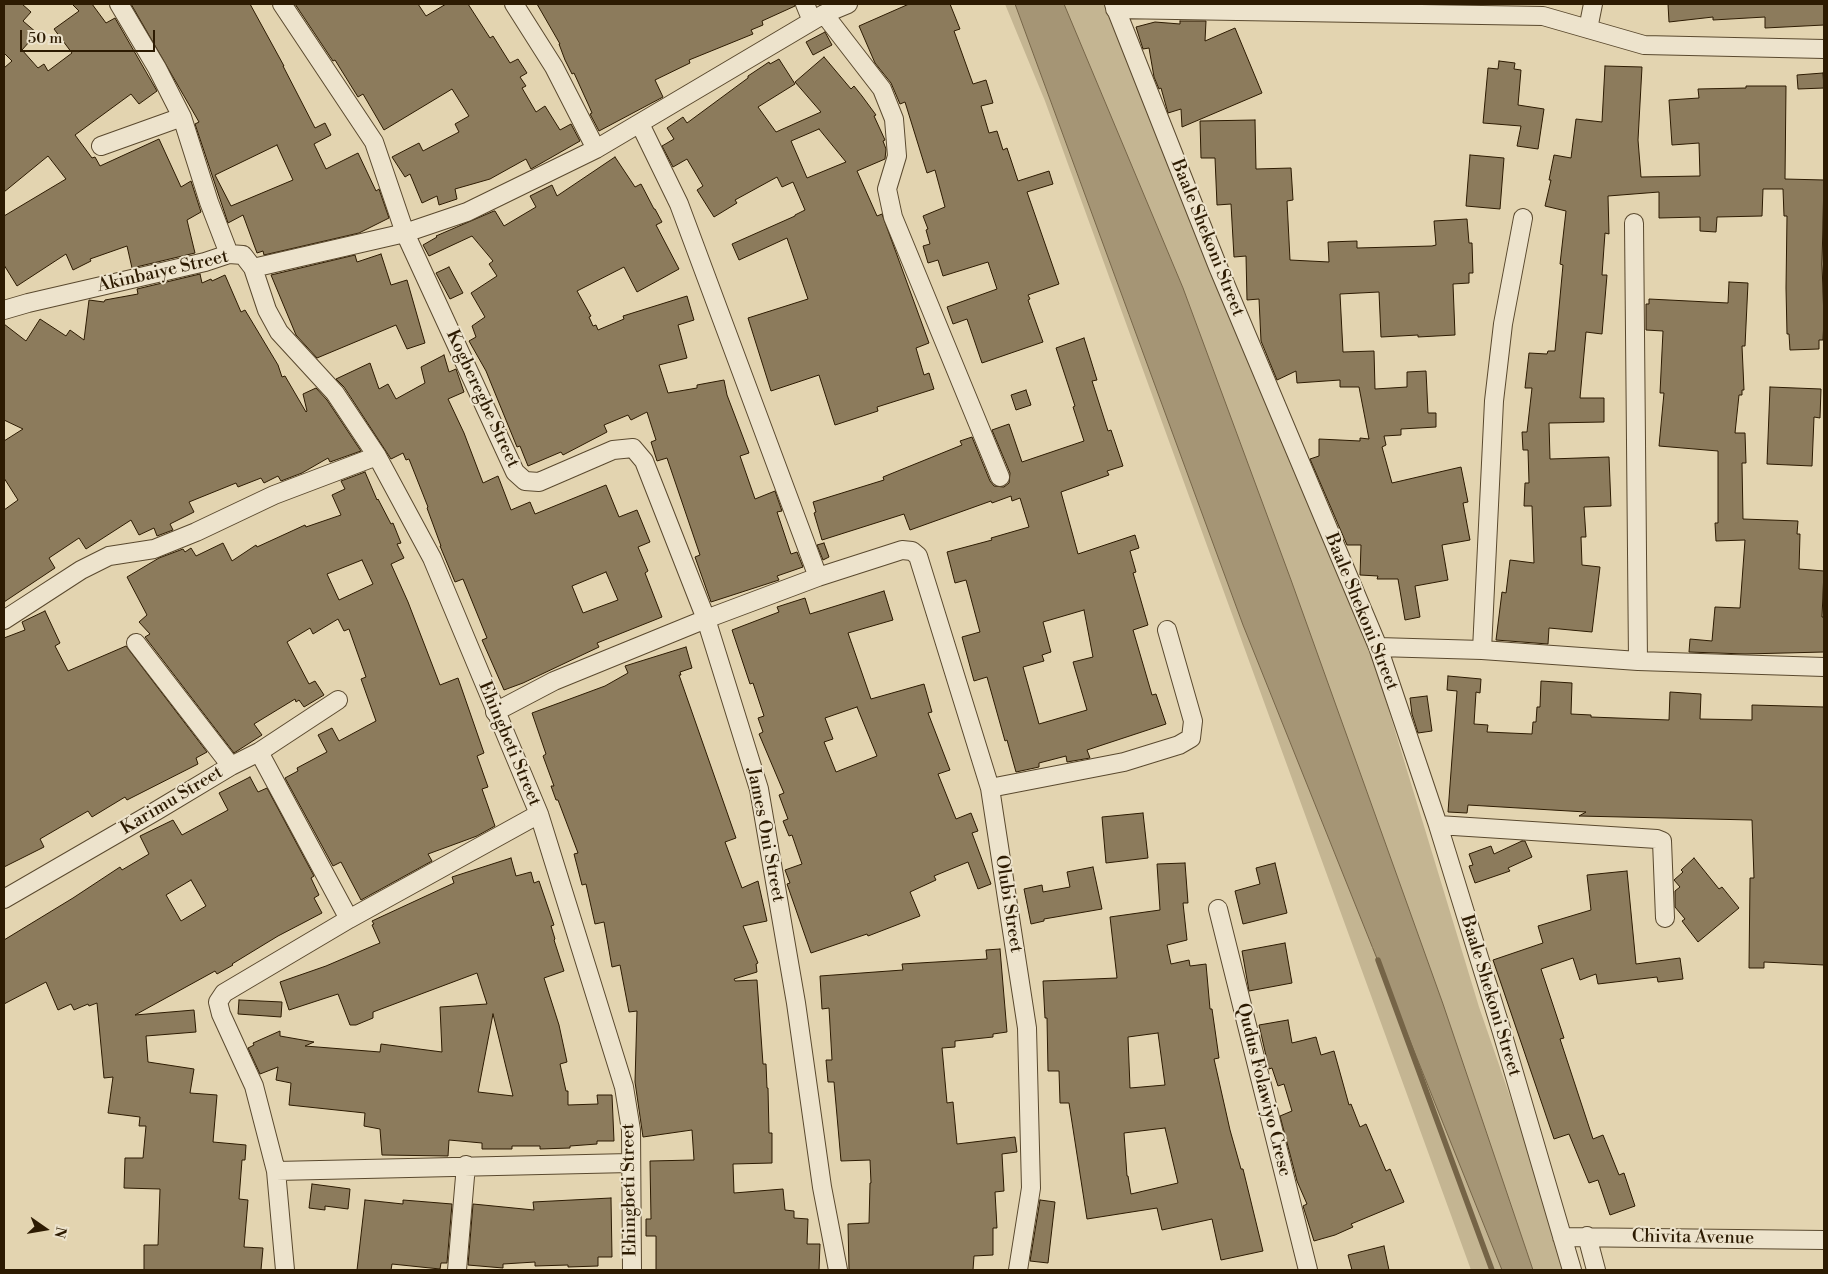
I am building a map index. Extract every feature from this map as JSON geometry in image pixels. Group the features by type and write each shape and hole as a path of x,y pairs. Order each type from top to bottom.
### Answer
{"street":[{"path":"119,4 157,68 182,117 209,202 229,254"},
{"name":"Kogberegbe Street","path":"282,4 374,142 405,233 515,472 525,481 539,482 613,450 633,448 644,461 706,619"},
{"path":"514,4 554,67 596,150"},
{"path":"805,4 882,89 894,119 897,156 887,189 893,217 1000,477"},
{"name":"Akinbaiye Street","path":"4,310 205,262 229,254 243,255 253,268 405,233 467,212 596,150 818,18 848,4"},
{"path":"1588,29 1593,4"},
{"path":"1114,6 1543,16 1644,45 1824,49"},
{"name":"Baale Shekoni Street","path":"1114,6 1218,267 1378,648 1438,825 1501,1029 1572,1270"},
{"path":"101,146 182,117"},
{"path":"495,712 554,681 706,619 818,577 680,204 640,124"},
{"path":"1482,650 1494,401 1503,324 1524,218"},
{"path":"1634,223 1638,661"},
{"name":"Ehingbeti Street","path":"253,268 267,310 279,332 335,393 377,456 432,558 539,814 624,1087 631,1130 632,1270"},
{"path":"4,620 81,570 109,556 154,549 196,532 274,495 377,456"},
{"name":"Olubi Street","path":"818,577 902,550 912,551 918,556 990,788 1027,1028 1031,1188 1018,1270"},
{"name":"James Oni Street","path":"706,619 759,789 796,1003 822,1187 838,1270"},
{"path":"990,788 1124,762 1179,745 1191,738 1193,721 1167,630"},
{"path":"136,643 231,766"},
{"path":"1378,648 1482,650 1638,661 1824,667"},
{"name":"Karimu Street","path":"4,899 258,752 338,700"},
{"path":"258,752 349,920"},
{"path":"285,1270 276,1171 254,1086 221,1014 218,1002 224,993 349,920 539,814"},
{"path":"1438,825 1657,839 1662,841 1665,918"},
{"name":"Qudus Folawiyo Cresc","path":"1218,909 1308,1270"},
{"path":"276,1171 630,1162"},
{"path":"457,1270 466,1165"},
{"path":"1587,1236 1596,1270"},
{"name":"Chivita Avenue","path":"1562,1237 1824,1240"}],"shaded area":[{"path":"1005,4 1015,4 1243,625 1502,1270 1471,1270 1045,101"},
{"path":"1015,4 1064,4 1183,288 1291,580 1443,1004 1533,1270 1502,1270 1243,625"},
{"path":"1064,4 1112,4 1371,652 1479,1007 1570,1270 1533,1270 1443,1004 1291,580 1183,288"}],"building":[{"path":"4,4 22,4 31,12 23,21 37,33 22,50 38,68 44,64 48,71 72,53 54,29 79,11 72,4 92,4 106,23 115,18 157,91 139,104 131,94 75,135 92,158 95,157 100,166 159,139 181,187 191,181 201,212 187,220 195,253 132,268 127,246 90,259 91,261 73,270 66,254 17,286 4,265 4,216 66,179 48,156 4,192 4,68 12,61 4,53"},
{"path":"131,4 250,4 315,128 325,123 331,135 314,144 326,169 358,153 376,191 379,189 389,218 359,233 264,255 263,251 257,253 243,215 228,223 195,124 199,122","holes":["277,145 293,180 231,206 215,175"]},
{"path":"295,4 418,4 426,16 446,4 468,4 490,38 493,36 510,63 518,59 527,73 520,77 526,86 522,88 536,112 545,106 560,130 571,124 580,141 531,169 526,159 490,179 455,189 457,199 439,205 437,196 422,203 410,174 405,177 392,157 419,143 423,151 459,132 455,124 469,116 452,89 384,130 363,94 358,97 335,60 333,61"},
{"path":"537,4 795,4 795,6 762,21 763,25 751,30 753,34 689,60 690,63 655,80 663,97 599,131 590,114 592,113 574,73 572,74 565,60 560,44"},
{"path":"909,4 950,4 960,29 954,31 973,84 986,80 993,103 981,106 989,133 997,131 1003,150 1007,148 1018,181 1049,171 1053,184 1027,192 1059,284 1028,295 1030,299 1028,300 1043,342 982,363 967,319 953,324 947,307 997,289 988,262 943,276 938,260 928,263 923,246 930,244 926,230 928,229 923,216 945,207 935,170 927,173 905,102 900,104 891,83 875,63 859,26"},
{"path":"1668,4 1824,4 1824,25 1765,28 1765,17 1713,20 1713,17 1669,22"},
{"path":"1180,21 1206,21 1205,41 1235,28 1262,93 1182,127 1181,109 1168,113 1161,88 1159,89 1154,77 1149,48 1143,49 1136,27 1155,22 1180,24"},
{"path":"825,32 832,45 813,55 806,42"},
{"path":"824,57 851,89 854,86 876,115 874,116 885,140 883,141 886,149 885,159 857,171 877,216 882,214 929,343 916,348 924,375 929,373 934,389 877,407 878,411 835,425 819,375 771,391 748,318 808,299 787,238 739,260 732,244 805,210 793,182 782,187 777,177 735,200 737,203 714,217 697,190 703,186 687,159 673,167 662,146 674,139 667,128 683,117 687,123 748,78 748,76 769,62 770,64 779,59 795,84 758,107 776,132 821,112 795,82","holes":["819,129 846,162 807,178 791,141"]},
{"path":"1499,61 1515,63 1514,69 1521,70 1518,105 1544,109 1538,149 1517,146 1521,126 1483,123 1488,68 1498,69"},
{"path":"1605,66 1642,67 1638,140 1641,177 1700,176 1699,143 1672,145 1669,100 1699,98 1698,89 1786,86 1785,179 1824,180 1823,340 1819,340 1819,349 1790,350 1789,334 1787,334 1787,216 1784,216 1783,189 1763,189 1762,216 1717,217 1716,232 1700,231 1700,217 1659,218 1659,192 1608,196 1609,234 1605,233 1602,275 1607,275 1602,334 1586,332 1580,398 1604,398 1604,422 1549,423 1550,459 1609,457 1611,506 1584,507 1586,537 1581,537 1582,565 1600,567 1592,632 1549,628 1548,644 1496,640 1502,592 1506,593 1510,560 1534,563 1532,506 1524,506 1525,483 1529,483 1528,450 1523,450 1522,432 1527,432 1532,388 1525,388 1529,353 1547,354 1548,351 1555,351 1563,265 1560,264 1566,211 1545,206 1551,180 1549,180 1554,155 1571,158 1576,119 1602,122"},
{"path":"1823,73 1824,88 1798,89 1797,75"},
{"path":"1255,120 1256,169 1291,168 1293,200 1287,201 1290,260 1329,262 1328,242 1357,241 1357,248 1432,246 1436,245 1434,221 1467,219 1469,243 1472,243 1473,273 1469,273 1469,283 1453,284 1455,335 1381,337 1379,292 1340,294 1343,352 1374,351 1375,389 1407,387 1407,372 1426,371 1428,413 1436,413 1436,427 1401,429 1401,435 1384,436 1386,445 1382,447 1392,483 1461,467 1468,502 1463,503 1470,540 1442,545 1448,580 1415,586 1420,617 1405,620 1398,579 1377,579 1378,576 1360,575 1361,545 1347,545 1310,459 1319,456 1319,439 1360,441 1360,438 1369,439 1359,387 1340,387 1340,380 1297,383 1296,371 1277,380 1261,341 1259,299 1247,300 1246,256 1234,257 1231,204 1217,205 1215,158 1201,158 1200,121"},
{"path":"1470,155 1504,158 1500,209 1466,206"},
{"path":"615,157 635,187 641,184 662,222 656,225 679,269 637,292 624,267 577,291 591,316 589,317 593,326 596,325 598,330 624,319 623,316 687,296 694,320 678,325 687,358 659,365 668,393 697,388 697,385 724,380 727,395 749,453 740,456 755,499 775,491 782,511 777,512 791,554 797,552 803,567 777,576 779,580 711,602 695,557 700,555 667,458 657,461 651,442 656,440 647,412 631,420 628,415 604,425 607,432 563,455 561,452 528,466 520,446 517,447 486,371 469,341 476,337 472,326 485,317 471,293 497,276 489,264 493,261 472,236 429,256 423,245 436,236 494,211 504,226 536,207 530,196 552,185 557,196"},
{"path":"381,254 391,285 407,280 425,343 407,349 396,325 317,358 296,335 271,275 355,255 357,262"},
{"path":"449,267 463,293 450,299 436,273"},
{"path":"200,274 202,283 225,275 241,312 245,310 278,365 282,377 285,376 306,412 303,394 316,388 327,400 361,451 330,462 328,458 302,473 281,481 278,476 264,483 261,478 238,487 236,483 189,502 194,512 170,524 173,530 157,536 154,528 139,535 131,520 86,549 79,538 49,558 55,568 4,602 4,510 18,500 4,478 4,441 23,429 4,420 4,324 26,341 40,319 66,336 70,330 84,340 89,300 104,302 105,300 138,294 137,289"},
{"path":"1729,282 1748,283 1745,346 1742,346 1744,390 1742,390 1742,395 1739,395 1735,433 1745,433 1746,463 1742,463 1743,519 1798,521 1797,534 1800,534 1799,569 1824,571 1822,617 1824,617 1824,652 1745,654 1689,652 1690,639 1712,641 1715,607 1740,608 1745,540 1716,541 1715,523 1718,523 1718,451 1659,446 1664,393 1660,393 1663,331 1646,330 1646,304 1649,304 1649,299 1728,303"},
{"path":"1084,338 1097,380 1092,381 1108,431 1111,430 1123,466 1107,471 1109,475 1061,492 1078,554 1135,535 1139,548 1130,551 1136,572 1133,573 1148,625 1133,630 1152,695 1156,694 1166,724 1087,750 1090,758 1067,762 1066,756 1039,763 1039,767 1016,772 987,677 974,681 962,637 980,632 966,580 955,583 947,552 992,540 991,538 1029,527 1020,498 1012,501 1011,496 992,503 991,501 910,530 904,514 822,540 814,513 816,512 813,502 884,480 883,477 962,445 960,441 972,437 990,481 994,486 1004,487 1009,483 1010,473 992,430 1009,424 1022,462 1084,441 1056,348","holes":["1084,610 1093,657 1073,662 1087,710 1039,724 1023,667 1044,661 1042,655 1051,652 1043,622"]},
{"path":"444,355 449,372 456,369 464,392 448,399 464,433 483,483 498,476 511,510 530,502 535,514 606,485 619,517 637,510 650,542 638,547 648,571 645,573 662,617 597,643 599,647 504,690 482,640 487,638 463,579 455,582 440,546 428,507 409,459 406,460 403,453 391,459 344,387 336,379 370,363 379,389 388,384 396,399 425,383 421,367","holes":["606,572 618,600 583,613 572,586"]},
{"path":"1770,387 1821,389 1820,418 1814,417 1812,466 1767,464"},
{"path":"1026,390 1031,405 1016,410 1011,395"},
{"path":"365,472 377,500 391,524 393,523 401,543 397,544 404,558 391,564 440,685 458,678 484,753 477,756 488,787 482,789 495,826 477,836 428,854 432,861 361,900 341,862 333,866 285,778 298,771 297,768 327,752 318,735 332,728 339,741 376,721 361,679 366,677 349,629 344,631 338,619 313,634 310,628 287,642 309,684 315,681 324,695 304,707 299,700 296,702 295,699 254,724 262,735 234,753 145,637 150,634 139,622 147,615 127,577 159,558 183,549 185,552 191,548 196,556 223,543 232,561 256,545 257,547 305,525 306,527 341,515 332,495 345,489 341,481","holes":["362,560 373,584 339,600 327,574"]},
{"path":"824,543 829,557 823,560 817,545"},
{"path":"884,591 893,620 848,633 871,699 924,684 932,712 928,713 950,770 938,774 956,819 971,813 978,831 972,833 991,884 978,889 968,862 934,876 936,880 910,892 920,916 868,936 867,934 811,953 787,884 790,883 785,870 802,864 792,835 789,836 783,821 788,819 779,795 784,793 759,734 763,732 758,718 764,716 753,683 750,684 732,630 779,612 777,607 805,598 810,614","holes":["857,707 877,756 836,772 824,742 833,739 825,718"]},
{"path":"45,611 60,643 55,646 68,671 126,646 207,752 196,758 198,764 127,800 125,797 92,817 88,811 40,839 44,847 4,867 4,638 25,630 22,622"},
{"path":"686,647 692,668 680,672 681,675 679,675 736,838 725,842 742,888 758,881 767,921 743,926 758,963 756,964 757,972 734,979 735,981 757,980 763,1064 766,1064 768,1088 769,1133 772,1133 772,1163 733,1164 734,1193 783,1189 785,1210 794,1211 794,1218 808,1219 807,1244 820,1244 819,1270 656,1270 656,1236 646,1236 646,1219 651,1219 650,1161 694,1160 692,1130 643,1137 635,1082 637,1011 629,1012 620,965 612,967 604,922 595,924 586,884 582,885 574,854 578,853 551,786 554,786 543,756 546,754 532,713 605,686 628,673 625,666"},
{"path":"1448,676 1481,679 1480,693 1476,692 1474,724 1488,725 1487,732 1532,734 1533,722 1536,722 1537,707 1540,707 1541,681 1572,683 1571,714 1591,715 1591,717 1669,720 1670,692 1701,694 1700,719 1752,720 1752,705 1824,707 1824,965 1764,962 1764,968 1749,968 1750,878 1754,878 1752,820 1579,816 1586,812 1468,805 1467,813 1448,812 1457,691 1447,690"},
{"path":"1427,696 1432,731 1418,733 1412,714 1410,698"},
{"path":"250,777 258,792 267,788 314,876 311,878 319,895 314,898 322,913 278,936 217,974 215,971 135,1015 194,1010 196,1032 146,1036 148,1062 194,1069 190,1093 217,1095 213,1142 246,1145 245,1160 242,1160 239,1199 248,1200 244,1247 263,1248 261,1270 144,1270 144,1245 158,1245 160,1189 124,1188 125,1158 143,1158 146,1126 139,1126 140,1117 108,1113 113,1077 104,1078 97,1003 89,1006 88,1004 74,1010 71,1004 58,1010 46,982 4,1004 4,940 120,867 122,870 149,854 140,836 173,820 182,835 228,810 219,793","holes":["191,880 206,906 181,921 166,895"]},
{"path":"1143,813 1148,858 1106,863 1102,817"},
{"path":"1525,841 1532,857 1508,868 1510,871 1475,883 1469,866 1473,865 1469,854 1491,846 1494,854"},
{"path":"511,858 516,876 531,872 534,883 539,881 554,925 551,926 554,940 564,971 544,978 559,1025 567,1062 560,1064 566,1091 568,1091 568,1105 598,1104 597,1095 612,1095 614,1141 597,1141 597,1144 570,1146 570,1148 540,1149 540,1146 512,1146 512,1149 482,1149 482,1143 449,1140 448,1156 382,1155 380,1129 364,1126 365,1113 289,1105 291,1083 276,1080 278,1067 260,1074 248,1048 254,1045 253,1043 280,1031 280,1036 314,1042 305,1046 380,1052 381,1044 442,1052 440,1007 487,1004 477,973 373,1012 373,1018 356,1025 350,1025 338,994 289,1010 280,982 326,966 380,943 372,921 454,883 452,877","holes":["493,1014 513,1096 478,1092"]},
{"path":"1694,858 1719,889 1722,887 1739,908 1698,942 1682,921 1685,919 1675,907 1675,891 1680,887 1674,880 1683,872 1681,870"},
{"path":"1185,863 1188,903 1183,903 1187,940 1167,945 1171,964 1189,960 1190,966 1206,964 1210,1009 1212,1009 1219,1058 1214,1059 1230,1130 1241,1169 1243,1169 1263,1251 1221,1260 1212,1219 1162,1230 1157,1208 1087,1219 1069,1103 1060,1103 1059,1071 1048,1071 1047,1018 1045,1018 1043,981 1117,978 1110,917 1160,910 1157,864","holes":["1158,1033 1165,1085 1130,1088 1128,1037","1165,1128 1178,1183 1131,1194 1127,1176 1124,1133"]},
{"path":"1275,863 1287,913 1243,924 1235,891 1260,884 1256,868"},
{"path":"1093,867 1102,909 1044,919 1044,921 1031,924 1024,889 1042,885 1043,892 1070,887 1067,872"},
{"path":"1627,871 1636,964 1680,958 1683,979 1658,982 1657,977 1598,984 1596,974 1580,980 1573,958 1541,969 1564,1038 1560,1039 1593,1139 1603,1135 1619,1175 1624,1173 1635,1206 1610,1215 1598,1180 1589,1183 1569,1134 1554,1139 1493,960 1543,943 1538,926 1591,910 1587,875"},
{"path":"1285,943 1292,983 1249,991 1242,951"},
{"path":"1000,949 1007,1032 993,1034 993,1037 955,1041 955,1047 942,1048 947,1103 953,1102 957,1144 1015,1137 1017,1152 1002,1154 1004,1191 995,1192 997,1228 993,1228 993,1255 974,1256 973,1270 849,1270 848,1224 869,1223 870,1160 841,1161 834,1082 828,1082 826,1060 832,1060 829,1008 822,1009 820,976 903,970 902,964 987,959 986,950"},
{"path":"239,1000 282,1002 281,1017 238,1014"},
{"path":"1288,1020 1292,1043 1316,1037 1321,1055 1334,1051 1349,1105 1351,1104 1360,1127 1366,1124 1386,1171 1390,1169 1404,1202 1351,1224 1353,1227 1335,1235 1314,1241 1303,1206 1307,1204 1297,1181 1280,1116 1292,1111 1284,1084 1278,1086 1272,1068 1269,1069 1259,1025"},
{"path":"312,1184 350,1189 348,1209 325,1206 325,1210 309,1208"},
{"path":"611,1198 612,1257 598,1257 598,1266 535,1266 535,1262 503,1264 503,1268 468,1265 473,1204 534,1210 533,1202"},
{"path":"365,1200 403,1204 403,1200 452,1204 447,1263 441,1263 440,1269 392,1264 391,1270 357,1270"},
{"path":"1040,1200 1055,1202 1048,1263 1030,1261"},
{"path":"1384,1246 1389,1270 1352,1270 1348,1255"}],"waterway":[{"path":"1378,960 1492,1270"}]}
